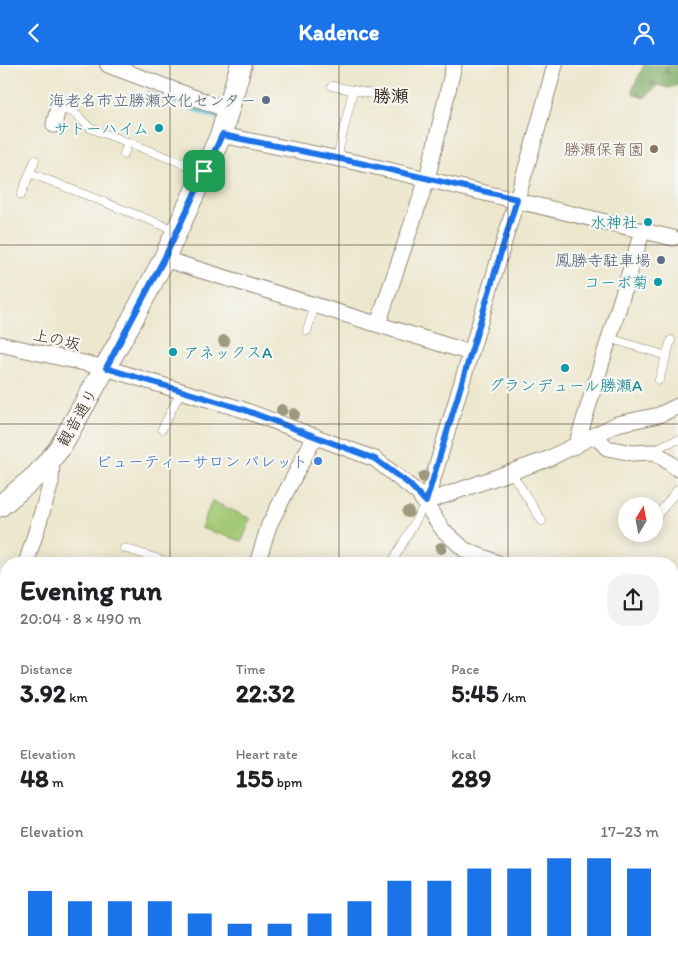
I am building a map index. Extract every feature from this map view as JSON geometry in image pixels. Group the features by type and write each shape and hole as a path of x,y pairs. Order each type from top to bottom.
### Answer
{"main road":[{"name":"観音通り","path":"0,506 36,476 52,458 106,368 164,259 222,135 242,65"}],"street":[{"path":"108,65 148,72 169,96 230,111"},
{"path":"378,324 427,179 454,65"},
{"path":"426,502 555,65"},
{"path":"54,125 60,102"},
{"path":"222,135 337,158 517,199 642,232 676,235"},
{"path":"576,446 642,232"},
{"path":"164,259 471,353"},
{"name":"上の坂","path":"0,344 106,368 242,409 375,459 409,484 426,502 444,529 465,550 482,557"},
{"path":"426,502 548,459 617,424 659,415 678,406"},
{"path":"596,436 607,448 632,453 655,452 678,469"},
{"path":"260,557 269,525 315,437"},
{"path":"28,557 51,483 52,458"}],"lane":[{"path":"332,86 382,96"},
{"path":"337,158 353,90"},
{"path":"60,102 75,113 90,128 204,171"},
{"path":"124,153 128,142"},
{"path":"21,195 35,160"},
{"path":"30,173 176,231"},
{"path":"307,331 315,305"},
{"path":"609,338 667,356"},
{"path":"659,380 672,340"},
{"path":"162,429 181,391"},
{"path":"655,452 665,444 678,441"},
{"path":"510,471 542,521"},
{"path":"663,508 678,489"},
{"path":"395,557 426,502"},
{"path":"124,548 152,557"}],"green space":[{"path":"644,65 678,65 678,85 668,88 658,85 644,98 635,95 632,90"},
{"path":"212,501 251,519 242,541 201,528"}],"waterway":[{"path":"149,93 220,118"}],"place":[{"name":"海老名市立勝瀬文化センター","path":"266,100"},
{"name":"サトーハイム","path":"159,128"},
{"name":"勝瀬保育園","path":"654,149"},
{"name":"水神社","path":"648,222"},
{"name":"鳳勝寺駐車場","path":"661,260"},
{"name":"コーポ菊","path":"658,282"},
{"name":"アネックスA","path":"173,352"},
{"name":"グランデュール勝瀬A","path":"565,368"},
{"name":"ビューティーサロン パレット","path":"318,461"}],"district":[{"name":"勝瀬","path":"391,96"}],"route":[{"path":"222,135 360,163 517,199 426,502 409,484 375,459 242,409 106,368 164,259 204,171 222,135"}]}
